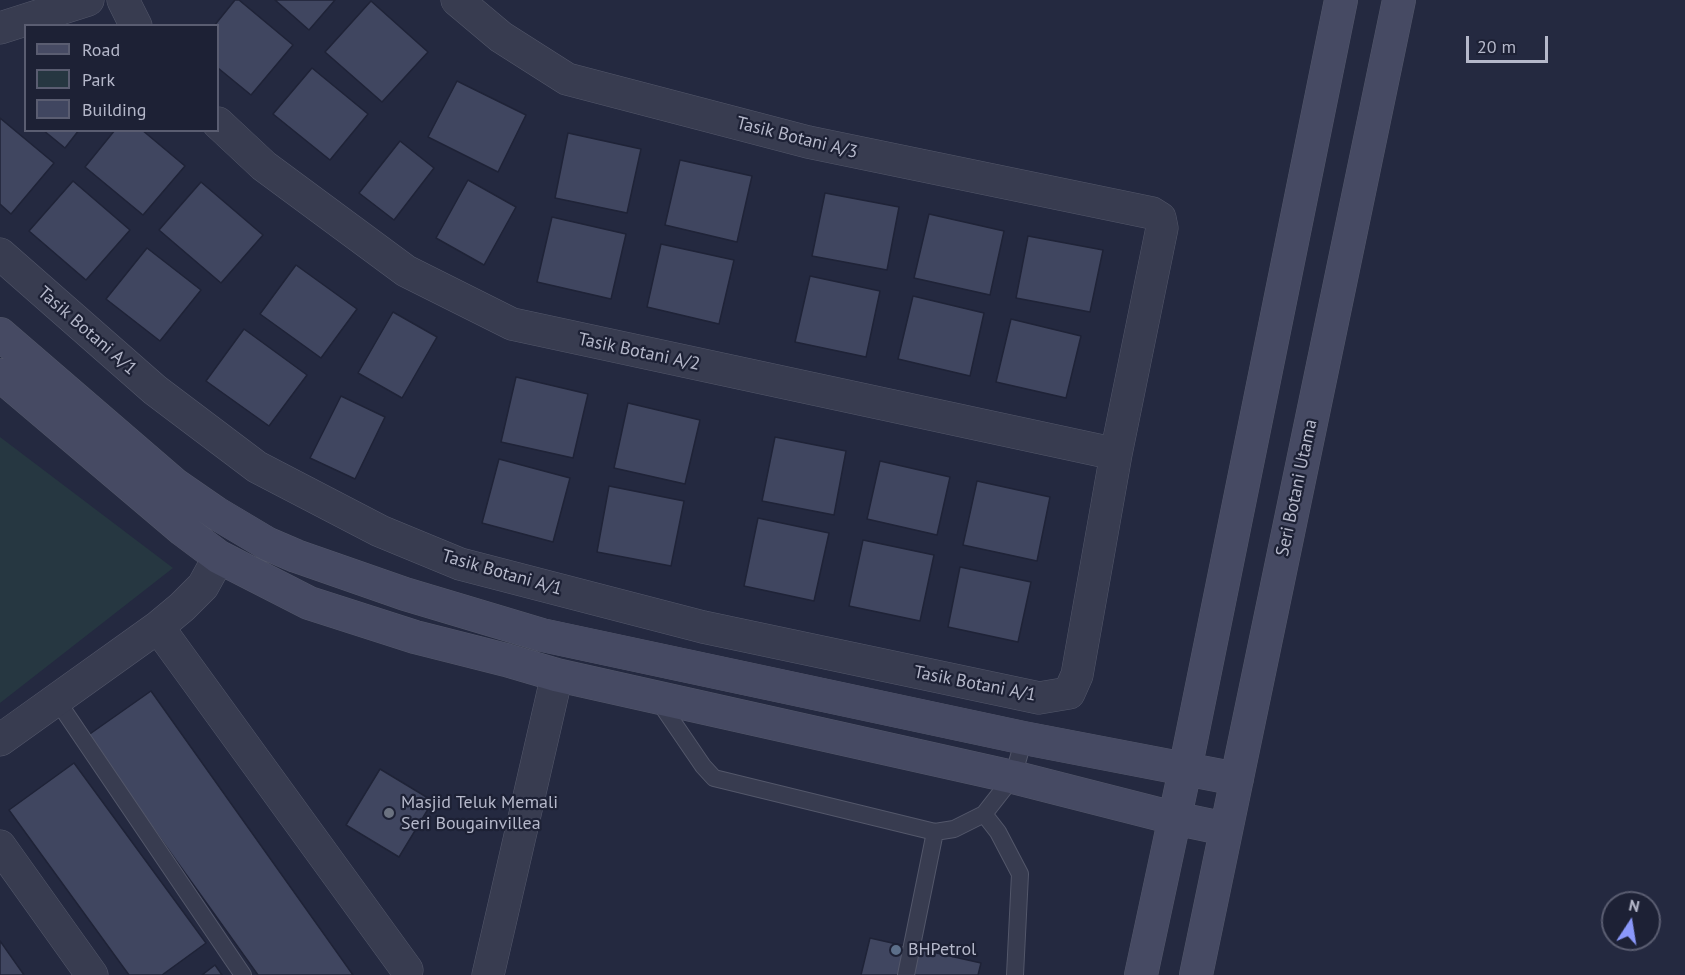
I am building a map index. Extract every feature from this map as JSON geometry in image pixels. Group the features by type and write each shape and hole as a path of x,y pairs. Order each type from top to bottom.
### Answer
{"street":[{"path":"0,28 88,0"},
{"path":"123,0 135,24"},
{"name":"Tasik Botani A/3","path":"457,0 501,37 567,78 808,142 1152,213 1160,218 1162,228 1116,454"},
{"path":"1141,975 1185,770 1341,0"},
{"name":"Seri Botani Utama","path":"1196,975 1399,0"},
{"name":"Tasik Botani A/2","path":"219,124 264,166 406,271 512,324 1116,454"},
{"name":"Tasik Botani A/1","path":"0,254 154,390 257,467 380,531 460,564 703,627 1039,698 1069,693 1077,675 1116,454"},
{"path":"0,334 174,484 216,513 268,544 296,556 405,594 542,635 1024,738 1237,779"},
{"path":"0,375 183,530 219,557 309,603 415,637 557,675 1013,777 1226,829"},
{"path":"0,740 158,627 203,586 219,557 220,531 216,513"},
{"path":"219,557 243,548 268,544"},
{"path":"158,627 407,970"},
{"path":"496,973 557,675 548,644 542,635"},
{"path":"557,675 581,651 591,645"},
{"path":"0,846 92,975"}],"lane":[{"path":"656,696 703,766 714,778 935,832 954,829 984,814 1013,777 1024,738"},
{"path":"56,699 243,975"},
{"path":"984,814 998,831 1020,874 1015,975"},
{"path":"906,975 935,832"}],"green space":[{"path":"0,437 173,568 0,703"}],"building":[{"path":"235,0 239,0 293,45 251,95 219,69 219,24 216,24"},
{"path":"275,0 335,0 309,30"},
{"path":"371,1 428,52 382,102 325,52"},
{"path":"312,68 368,114 330,160 273,114"},
{"path":"457,81 526,115 498,172 428,137"},
{"path":"0,118 54,163 11,214 0,204"},
{"path":"45,132 77,132 65,148"},
{"path":"113,132 144,132 185,166 143,215 85,167"},
{"path":"568,133 641,149 627,213 555,198"},
{"path":"400,141 434,168 394,220 359,193"},
{"path":"680,160 752,176 737,242 665,225"},
{"path":"468,180 516,207 484,265 436,238"},
{"path":"73,181 130,230 86,280 29,231"},
{"path":"201,182 263,235 221,283 159,230"},
{"path":"825,193 899,207 887,270 812,256"},
{"path":"929,214 1004,231 990,295 914,278"},
{"path":"552,217 626,234 611,299 537,282"},
{"path":"1028,236 1103,250 1090,312 1016,298"},
{"path":"661,244 734,260 719,324 647,307"},
{"path":"147,248 201,290 160,341 106,299"},
{"path":"296,265 357,309 321,358 260,314"},
{"path":"810,276 880,291 866,357 795,342"},
{"path":"913,296 984,313 970,376 898,359"},
{"path":"393,312 437,337 402,398 358,373"},
{"path":"1011,319 1081,336 1066,398 996,382"},
{"path":"244,329 307,375 269,426 206,381"},
{"path":"516,377 588,394 573,458 501,442"},
{"path":"341,396 385,417 355,479 310,458"},
{"path":"628,403 700,420 685,484 614,468"},
{"path":"775,437 846,451 834,515 762,501"},
{"path":"499,459 570,478 553,542 482,523"},
{"path":"880,461 950,477 937,535 867,519"},
{"path":"977,481 1050,497 1037,561 963,545"},
{"path":"609,486 684,501 671,566 597,552"},
{"path":"758,518 829,533 814,601 744,586"},
{"path":"863,540 934,555 920,621 849,606"},
{"path":"960,567 1031,582 1018,642 948,627"},
{"path":"151,691 353,975 258,975 87,736"},
{"path":"74,763 206,943 162,975 129,975 9,810"},
{"name":"Masjid Teluk Memali Seri Bougainvillea","path":"380,769 433,801 399,857 346,825"},
{"name":"BHPetrol","path":"870,938 981,963 978,975 861,975"},
{"path":"0,941 24,975 0,975"},
{"path":"215,965 222,975 202,975"}],"place":[{"name":"Masjid Teluk Memali Seri Bougainvillea","path":"389,813"},
{"name":"BHPetrol","path":"896,950"}]}
